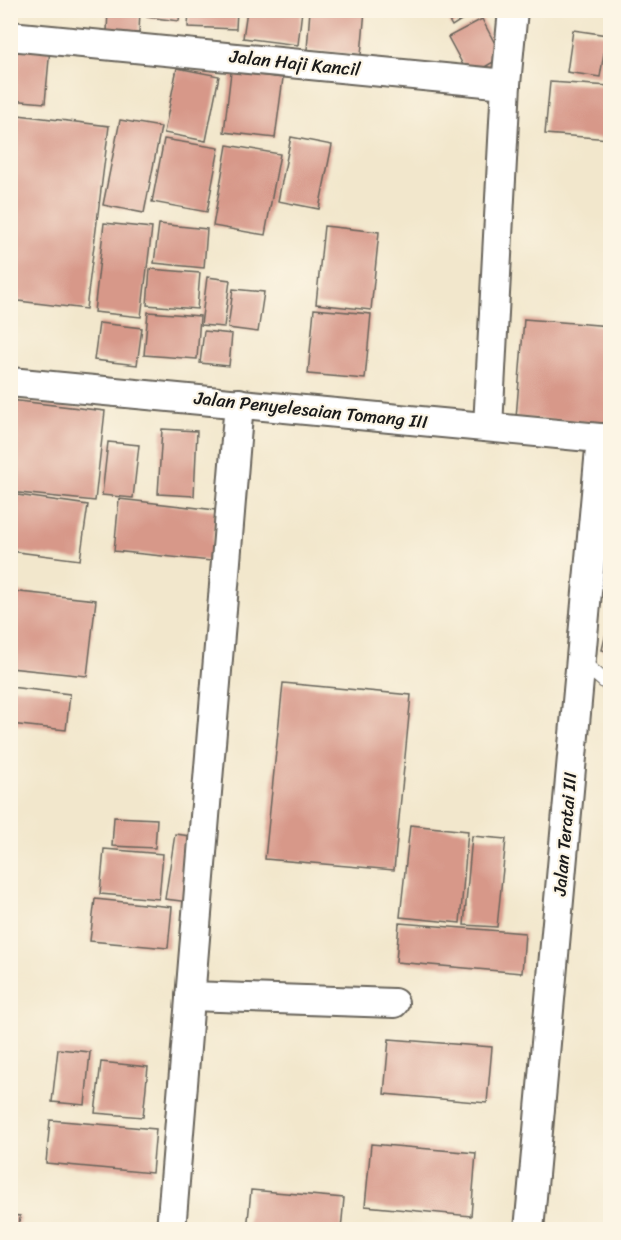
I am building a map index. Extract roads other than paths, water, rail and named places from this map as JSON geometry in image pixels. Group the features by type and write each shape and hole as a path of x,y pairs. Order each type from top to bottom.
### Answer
{"street":[{"path":"488,427 506,84 513,10"},
{"name":"Jalan Haji Kancil","path":"10,36 506,84"},
{"name":"Jalan Penyelesaian Tomang III","path":"10,382 606,438"},
{"path":"171,1230 239,402"},
{"name":"Jalan Teratai III","path":"529,1230 581,661 606,438"},
{"path":"190,996 394,1003"}],"lane":[{"path":"581,661 610,686"}]}
